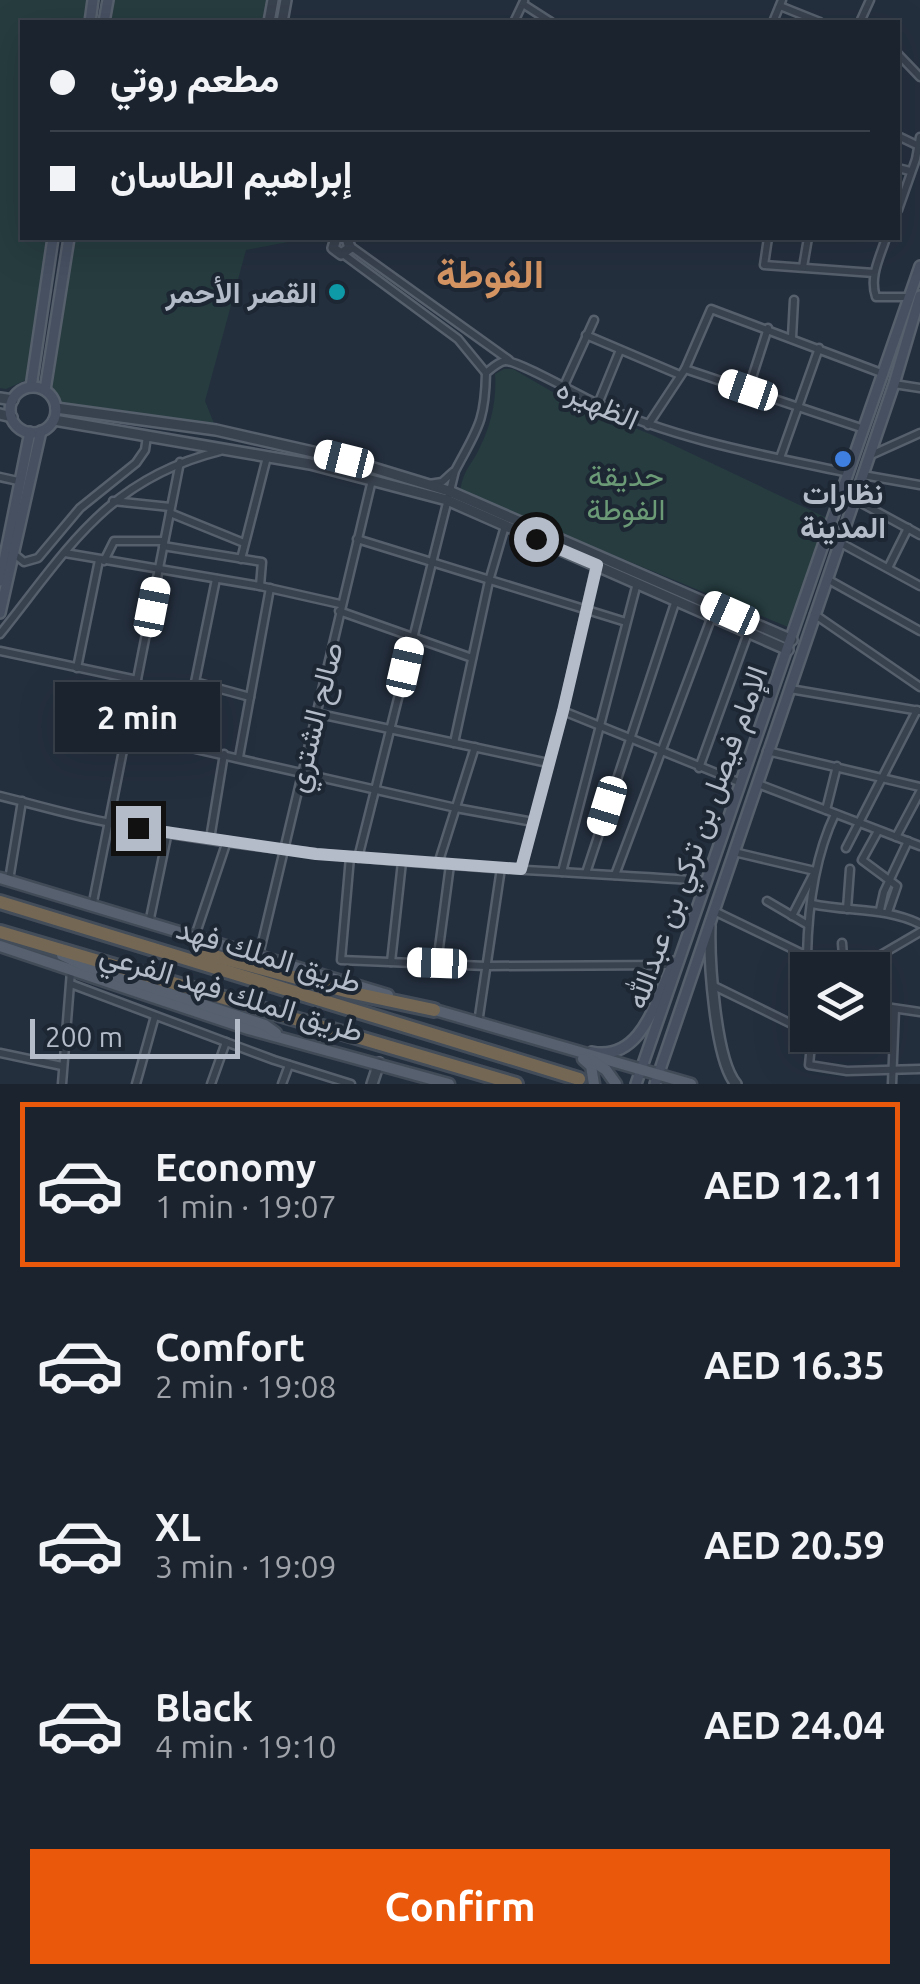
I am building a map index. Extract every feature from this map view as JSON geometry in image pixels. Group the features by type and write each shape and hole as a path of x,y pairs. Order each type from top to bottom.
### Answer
{"highway":[{"name":"طريق الملك فهد","path":"0,902 579,1078"},
{"name":"طريق الملك فهد","path":"0,932 516,1084"},
{"path":"142,943 157,940 330,987 434,1010"}],"main road":[{"path":"31,387 53,240"},
{"path":"0,578 18,480 35,432 54,420 56,408 45,390 70,240"},
{"name":"الإمام فيصل بن تركي بن عبدالله","path":"648,1082 712,913 894,384 920,266"},
{"name":"الإمام فيصل بن تركي بن عبدالله","path":"641,1070 864,429 914,297"},
{"path":"35,432 19,427 12,416 13,400 31,387 45,390"},
{"path":"0,612 35,432"},
{"name":"طريق الملك فهد الفرعي","path":"4,879 641,1070 648,1082 691,1084"},
{"path":"550,1042 600,1053 615,1053 628,1045 650,1017 672,964 687,943"},
{"name":"طريق الملك فهد الفرعي","path":"0,946 287,1040 449,1084"},
{"path":"44,946 83,965 265,1025 287,1040"},
{"path":"550,1042 591,1066 594,1084"},
{"path":"550,1042 598,1063 616,1084"},
{"path":"641,1070 648,1082"}],"street":[{"path":"523,2 548,20"},
{"path":"781,3 816,20"},
{"path":"900,56 918,75"},
{"path":"918,75 920,62"},
{"path":"900,200 919,143"},
{"path":"900,169 910,172"},
{"path":"332,240 336,252 347,246 458,339 486,373 485,411 479,432 442,482 418,482"},
{"path":"768,240 764,265 874,273"},
{"path":"802,267 808,240"},
{"path":"885,240 874,273 873,293 876,297 914,297"},
{"name":"الظهيره","path":"347,246 510,361 562,388 648,425 722,447 850,473"},
{"path":"792,337 794,300"},
{"path":"648,425 683,372 711,309 884,374"},
{"path":"562,388 594,320"},
{"path":"748,390 768,328"},
{"path":"586,336 683,372 864,429"},
{"path":"780,458 819,348"},
{"path":"598,404 620,350"},
{"path":"486,373 500,361 510,361"},
{"path":"894,384 920,388"},
{"path":"0,398 13,400"},
{"path":"56,408 216,430 344,459 418,482 644,582"},
{"path":"0,414 12,416"},
{"path":"54,420 268,455 448,496 505,526 790,645"},
{"path":"869,456 920,433"},
{"path":"13,553 24,562 38,558 80,508 136,463 145,450 147,434"},
{"path":"0,634 112,501 144,479 180,462 231,448"},
{"path":"241,559 268,455"},
{"path":"92,906 180,462"},
{"path":"459,463 354,858 340,960 486,966 672,964"},
{"path":"862,475 920,485"},
{"path":"0,478 18,480"},
{"name":"صالح الشتري","path":"259,955 372,480"},
{"path":"854,499 920,535"},
{"path":"112,501 170,510 244,543"},
{"path":"454,743 505,526"},
{"path":"888,568 908,528"},
{"path":"357,539 626,622"},
{"path":"77,668 101,560 114,541 164,544 262,562 260,586"},
{"path":"840,542 920,586"},
{"path":"64,554 270,588 340,607 472,658"},
{"path":"521,869 597,565"},
{"path":"182,746 216,579"},
{"path":"827,579 920,631"},
{"path":"562,872 626,622 644,582"},
{"path":"239,757 270,588"},
{"path":"665,590 676,600 748,632 790,645"},
{"path":"586,873 676,600"},
{"path":"814,614 920,688"},
{"path":"615,875 712,616"},
{"path":"699,768 748,632"},
{"path":"0,651 137,680"},
{"path":"195,682 250,697"},
{"path":"788,689 918,710 846,848"},
{"path":"563,711 742,784"},
{"path":"315,713 548,763"},
{"path":"128,728 182,746 533,822"},
{"path":"438,864 475,747"},
{"path":"767,751 920,790 896,837"},
{"path":"210,839 224,754"},
{"path":"826,810 837,766"},
{"path":"756,784 920,846"},
{"path":"0,796 109,823 282,850 708,882"},
{"path":"4,879 22,801"},
{"path":"807,952 815,871 822,840 835,814"},
{"path":"878,830 862,860 889,880"},
{"path":"149,923 168,832"},
{"path":"195,936 228,842"},
{"path":"884,911 889,880 908,842"},
{"path":"733,851 815,871"},
{"path":"391,962 402,862"},
{"path":"437,963 450,865"},
{"path":"478,1024 500,868"},
{"path":"847,909 850,869"},
{"path":"792,916 815,871"},
{"path":"767,902 808,925"},
{"path":"812,904 884,911 920,928"},
{"path":"736,1084 727,1070 708,959 712,913 798,952"},
{"path":"882,952 920,928"},
{"path":"842,944 843,952"},
{"path":"62,1084 72,968"},
{"path":"71,984 288,1065 350,1084"},
{"path":"712,985 790,1024"},
{"path":"890,1008 920,1012"},
{"path":"892,1084 895,1009"},
{"path":"136,1084 155,1016"},
{"path":"890,1022 894,1021"},
{"path":"212,1084 226,1042"},
{"path":"809,1052 809,1065 847,1071 920,1068"},
{"path":"0,1053 62,1066"},
{"path":"372,1084 379,1063"},
{"path":"282,1084 288,1065"}],"green space":[{"path":"0,0 87,0 83,20 20,20 20,240 47,240 26,380 0,388"},
{"path":"109,0 273,0 269,20 106,20"},
{"path":"71,240 298,240 246,250 205,401 217,431 57,408 46,390"},
{"name":"حديقة الفوطة","path":"513,369 570,402 650,434 827,518 788,627 460,492 490,421 495,374"}],"place":[{"name":"القصر الأحمر","path":"337,292"},
{"name":"نظارات المدينة","path":"843,459"}],"district":[{"name":"الفوطة","path":"490,273"}],"route":[{"path":"138,828 316,854 521,869 597,565 536,539"}]}
